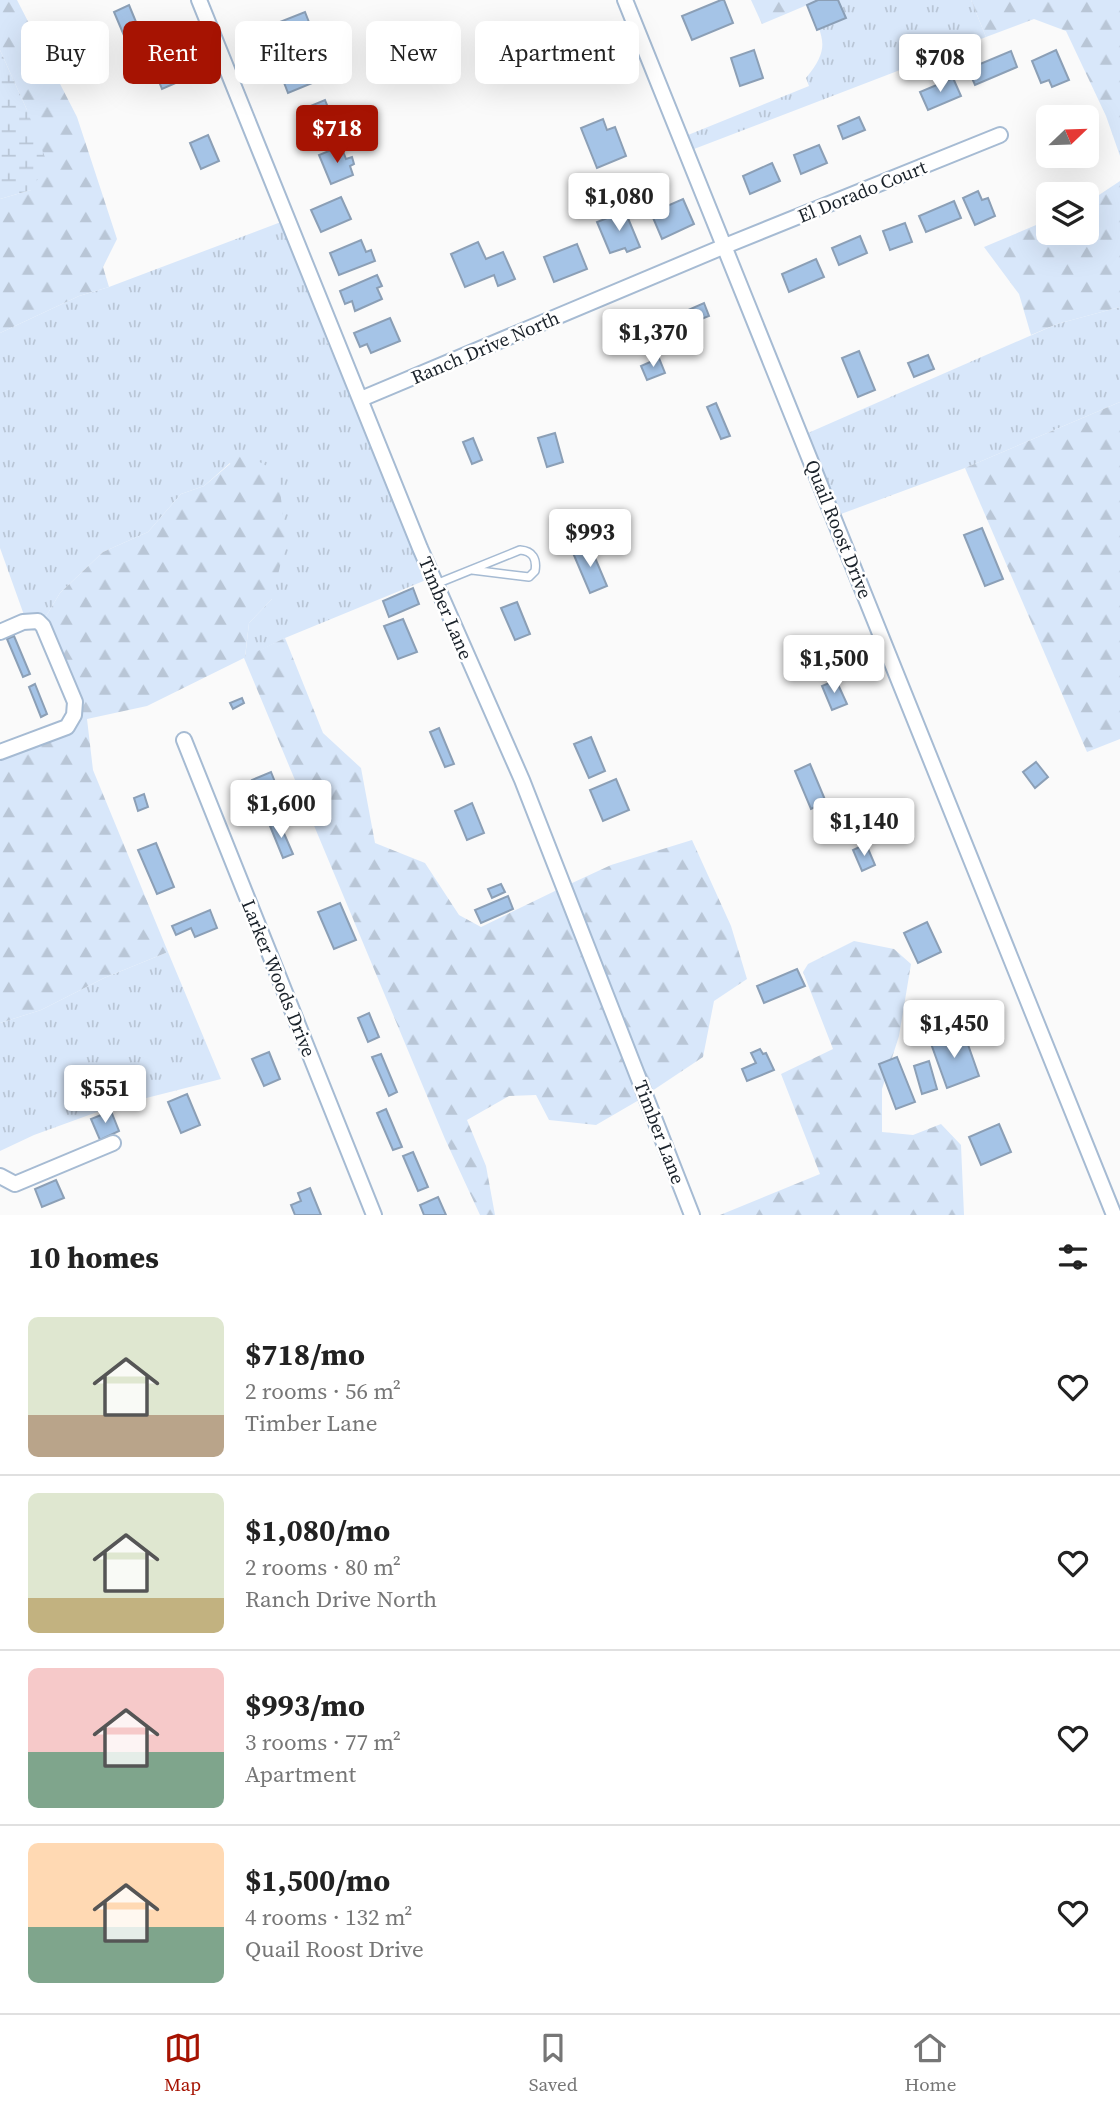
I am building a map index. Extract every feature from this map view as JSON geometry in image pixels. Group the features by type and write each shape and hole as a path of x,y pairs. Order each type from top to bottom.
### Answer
{"street":[{"name":"Timber Lane","path":"199,0 436,584 522,780 692,1215"},
{"name":"Quail Roost Drive","path":"625,0 1114,1215"},
{"name":"El Dorado Court","path":"725,246 1000,135"},
{"name":"Ranch Drive North","path":"361,399 725,246"},
{"path":"0,632 23,622 38,621 43,626 75,702 74,715 67,727 0,752"},
{"name":"Larker Woods Drive","path":"184,740 374,1215"},
{"path":"0,1177 15,1184 113,1143"}],"lane":[{"path":"436,584 520,550 532,554 536,564 536,571 529,577 472,570"}],"green space":[{"path":"0,0 17,0 28,21 21,21 21,84 60,84 77,117 117,239 103,267 109,287 79,296 0,333 0,199 31,190 27,110 0,50"},
{"path":"751,0 819,0 762,24"},
{"path":"819,0 971,0 986,37 694,149 688,135 809,86 806,78 822,50 821,34 810,4"},
{"path":"971,0 1120,0 1120,156 1106,116 1066,31 1034,19 986,37"},
{"path":"0,50 46,160 44,169 31,190 0,199"},
{"path":"1120,181 1120,307 1057,324 1031,335 1019,294 984,247 1036,225 1036,245 1099,245 1099,195"},
{"path":"281,222 327,342 426,580 285,638 245,658 249,623 272,599 230,463 204,486 181,494 148,532 103,552 60,593 45,618 34,613 24,615 0,548 0,333 79,296"},
{"path":"1120,307 1120,402 965,468 841,514 808,433 1057,324"},
{"path":"1120,402 1120,739 1087,752 965,468"},
{"path":"243,453 278,472 286,542 272,599 249,623 245,657 285,638 323,733 361,768 375,843 425,863 459,915 481,927 557,890 639,1100 596,1125 549,1120 536,1095 509,1096 467,1120 486,1166 495,1215 480,1215 445,1139 244,658 147,706 87,719 93,770 168,952 104,978 41,1010 0,1023 0,760 69,733 80,718 82,699 45,618 60,593 103,552 148,532 181,494 204,486"},
{"path":"692,840 731,926 747,979 714,1001 703,1057 652,1091 570,884 611,865"},
{"path":"854,941 894,949 911,964 899,1036 882,1089 882,1132 913,1135 941,1124 961,1145 964,1215 720,1215 820,1174 781,1074 833,1049 803,972 808,964"},
{"path":"168,952 221,1079 111,1107 34,1135 0,1151 0,1023 41,1010 104,978"}],"building":[{"path":"724,0 733,23 692,40 682,16"},
{"path":"818,0 838,0 846,18 817,30 807,5"},
{"path":"129,5 136,21 123,21 123,33 114,12"},
{"path":"305,12 308,21 282,21"},
{"path":"754,50 763,78 740,86 731,58"},
{"path":"1056,50 1069,80 1052,87 1049,80 1041,83 1032,61"},
{"path":"1011,51 1017,67 975,85 968,69"},
{"path":"953,78 961,96 928,110 920,92"},
{"path":"160,84 173,84 162,89"},
{"path":"285,84 310,84 288,93"},
{"path":"325,100 329,110 336,107 339,116 333,118 340,136 311,147 306,134 317,130 308,107"},
{"path":"859,117 865,130 843,139 838,126"},
{"path":"603,119 607,130 615,127 626,156 597,168 581,128"},
{"path":"208,135 219,161 201,169 190,143"},
{"path":"819,145 827,163 801,174 794,155"},
{"path":"341,146 346,159 352,157 354,164 350,166 353,175 331,184 319,155"},
{"path":"772,163 780,181 750,194 743,176"},
{"path":"978,191 982,200 988,198 995,216 975,225 963,198"},
{"path":"341,197 351,219 321,232 311,210"},
{"path":"683,199 694,224 662,239 651,213"},
{"path":"954,201 961,218 926,232 919,216"},
{"path":"625,211 640,247 627,252 625,248 610,253 597,222"},
{"path":"905,223 912,242 890,250 883,231"},
{"path":"860,236 867,253 839,265 832,248"},
{"path":"361,240 366,252 371,250 375,261 339,275 330,253"},
{"path":"478,242 486,259 503,252 515,279 498,286 494,275 465,287 451,254"},
{"path":"577,244 587,269 554,282 544,257"},
{"path":"816,259 824,277 789,292 782,274"},
{"path":"377,275 382,286 377,288 382,299 355,311 352,301 345,304 340,291"},
{"path":"704,303 709,316 684,326 679,314"},
{"path":"390,318 400,341 371,353 367,344 360,347 354,333"},
{"path":"859,351 875,390 858,397 842,358"},
{"path":"928,355 934,369 914,377 908,363"},
{"path":"659,358 665,373 647,380 641,366"},
{"path":"716,403 730,436 721,439 707,407"},
{"path":"555,433 563,462 547,467 538,438"},
{"path":"473,438 482,460 472,464 463,442"},
{"path":"982,528 1003,579 985,586 964,535"},
{"path":"590,546 607,586 590,593 573,553"},
{"path":"413,588 419,604 389,617 383,601"},
{"path":"517,602 530,634 515,640 501,608"},
{"path":"403,619 417,652 398,659 384,626"},
{"path":"14,636 30,674 23,677 7,639"},
{"path":"836,680 847,704 832,710 822,686"},
{"path":"35,684 47,714 41,717 29,687"},
{"path":"242,698 244,703 233,709 230,703"},
{"path":"439,728 454,764 445,767 430,732"},
{"path":"591,737 605,771 589,778 574,744"},
{"path":"1036,762 1048,777 1035,788 1023,772"},
{"path":"810,764 826,802 811,809 795,771"},
{"path":"271,772 281,797 270,802 273,809 265,812 252,780"},
{"path":"616,779 629,810 603,821 590,790"},
{"path":"144,794 148,807 138,811 134,798"},
{"path":"472,803 484,833 467,840 455,811"},
{"path":"279,822 293,854 283,858 270,826"},
{"path":"156,843 174,887 157,894 138,850"},
{"path":"866,844 875,865 862,871 853,850"},
{"path":"501,884 505,892 492,898 488,889"},
{"path":"508,896 513,909 481,923 475,910"},
{"path":"340,903 356,940 334,949 318,912"},
{"path":"210,910 217,928 195,937 191,928 176,935 172,926"},
{"path":"927,922 941,952 918,963 904,933"},
{"path":"797,969 805,986 764,1003 757,986"},
{"path":"369,1013 379,1037 368,1042 358,1018"},
{"path":"944,1033 949,1045 966,1039 979,1076 947,1088 929,1038"},
{"path":"760,1049 763,1054 766,1053 774,1070 747,1081 742,1069 756,1063 751,1053"},
{"path":"269,1052 280,1079 264,1086 252,1059"},
{"path":"381,1054 397,1092 389,1096 372,1057"},
{"path":"897,1057 915,1102 896,1109 879,1064"},
{"path":"929,1061 937,1089 922,1094 914,1066"},
{"path":"187,1094 200,1125 181,1133 168,1102"},
{"path":"386,1109 402,1147 393,1150 377,1113"},
{"path":"111,1111 119,1131 100,1140 91,1119"},
{"path":"999,1124 1011,1152 981,1165 969,1137"},
{"path":"413,1152 428,1187 418,1191 403,1156"},
{"path":"56,1180 64,1198 42,1207 35,1189"},
{"path":"310,1188 321,1215 295,1215 291,1205 301,1201 298,1193"},
{"path":"438,1197 446,1215 424,1215 420,1205"}]}
